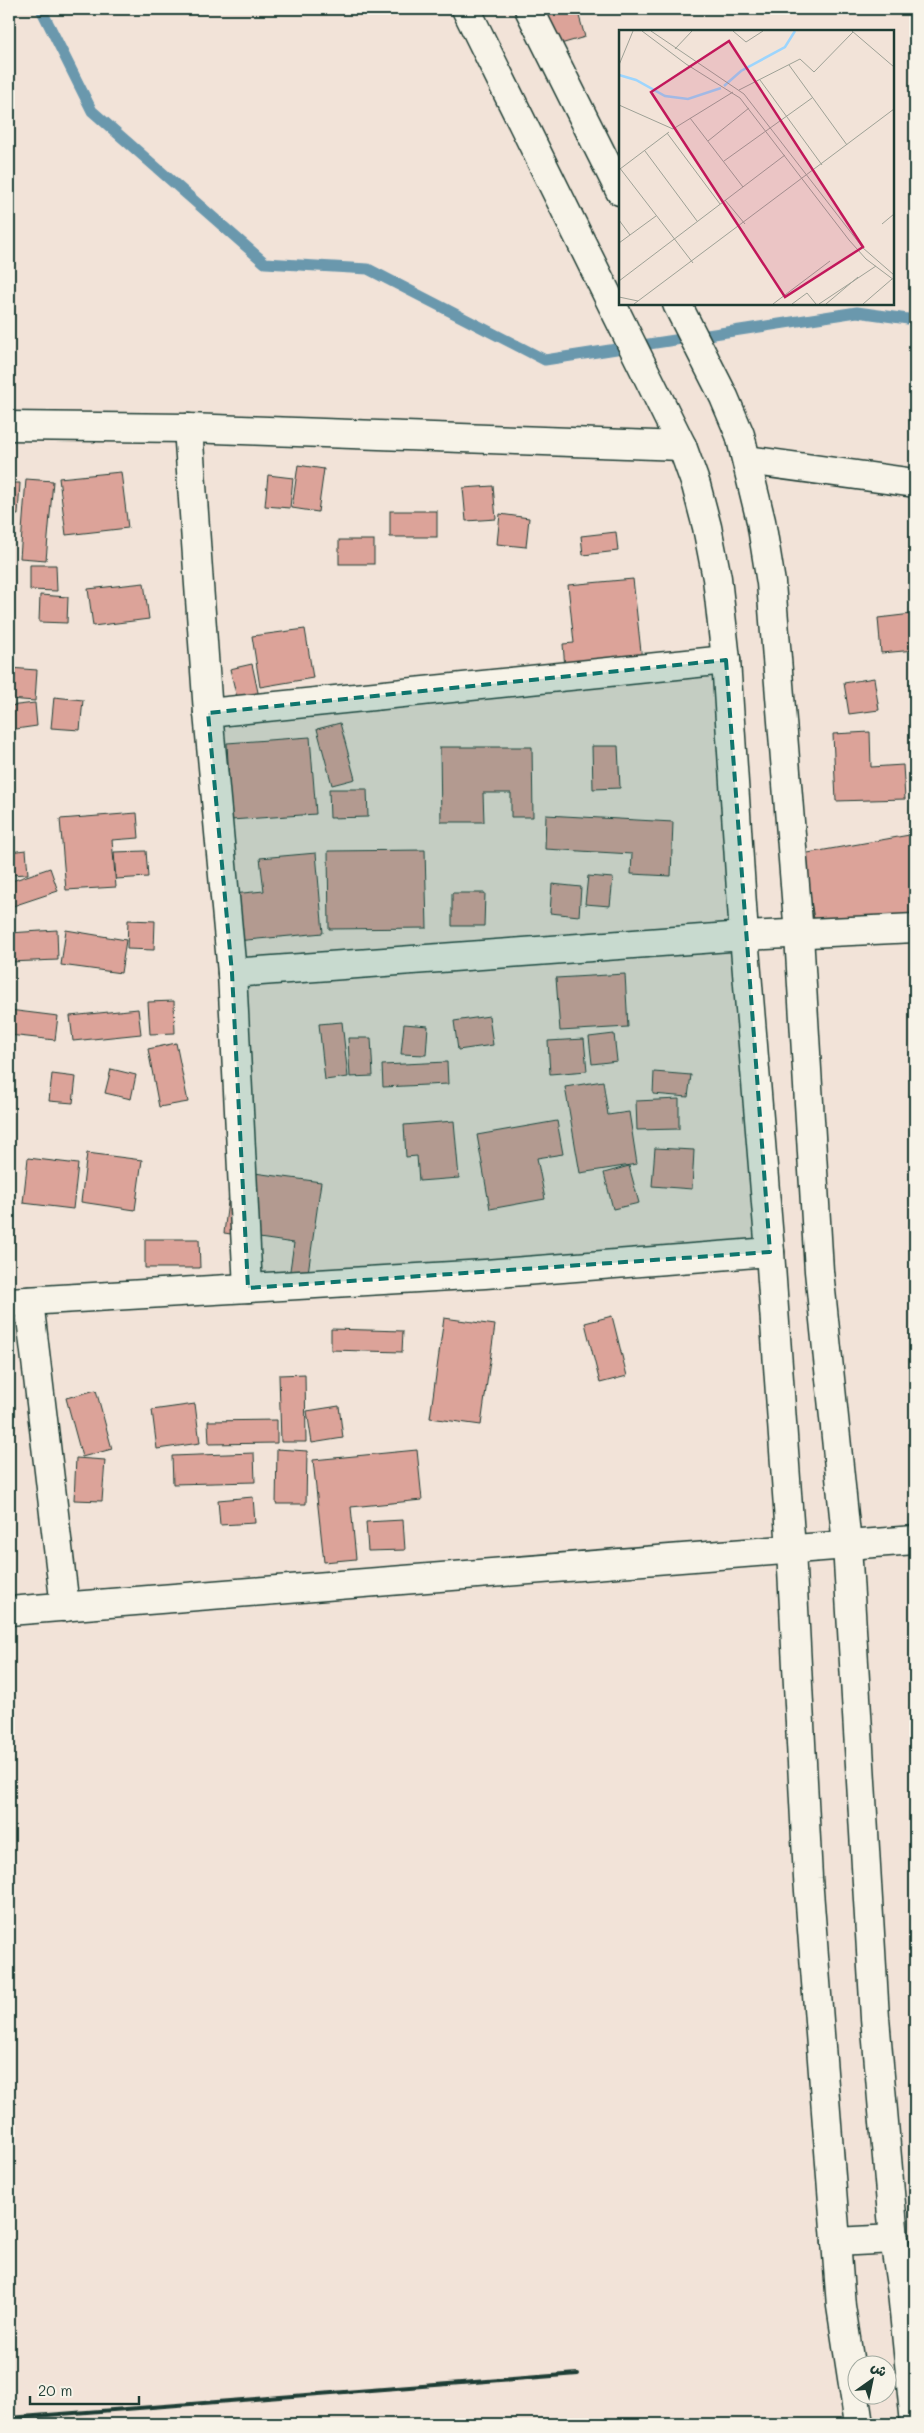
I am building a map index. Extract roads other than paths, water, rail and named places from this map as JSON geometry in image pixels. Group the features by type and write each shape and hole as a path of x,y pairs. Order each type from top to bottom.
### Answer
{"main road":[{"path":"466,9 682,446 696,485 717,578 726,660 744,936 770,1252 791,1550 808,1878 841,2306 859,2424"},
{"path":"529,9 619,189"},
{"path":"678,305 724,397 747,460 771,583 799,935 819,1271 847,1545 875,2018 894,2239 902,2292 915,2424"},
{"path":"9,426 188,428 625,442 682,446"},
{"path":"188,428 208,713 232,973 248,1288"},
{"path":"747,460 915,483"},
{"path":"208,713 726,660"},
{"path":"232,973 744,936 799,935 915,928"},
{"path":"65,1607 19,1302 485,1274 770,1252"},
{"path":"9,1611 915,1540"},
{"path":"836,2242 894,2239"}],"waterway":[{"path":"41,9 92,111 265,263 368,269 545,360 857,312 915,320"}],"railway":[{"path":"9,2418 578,2374"}]}
